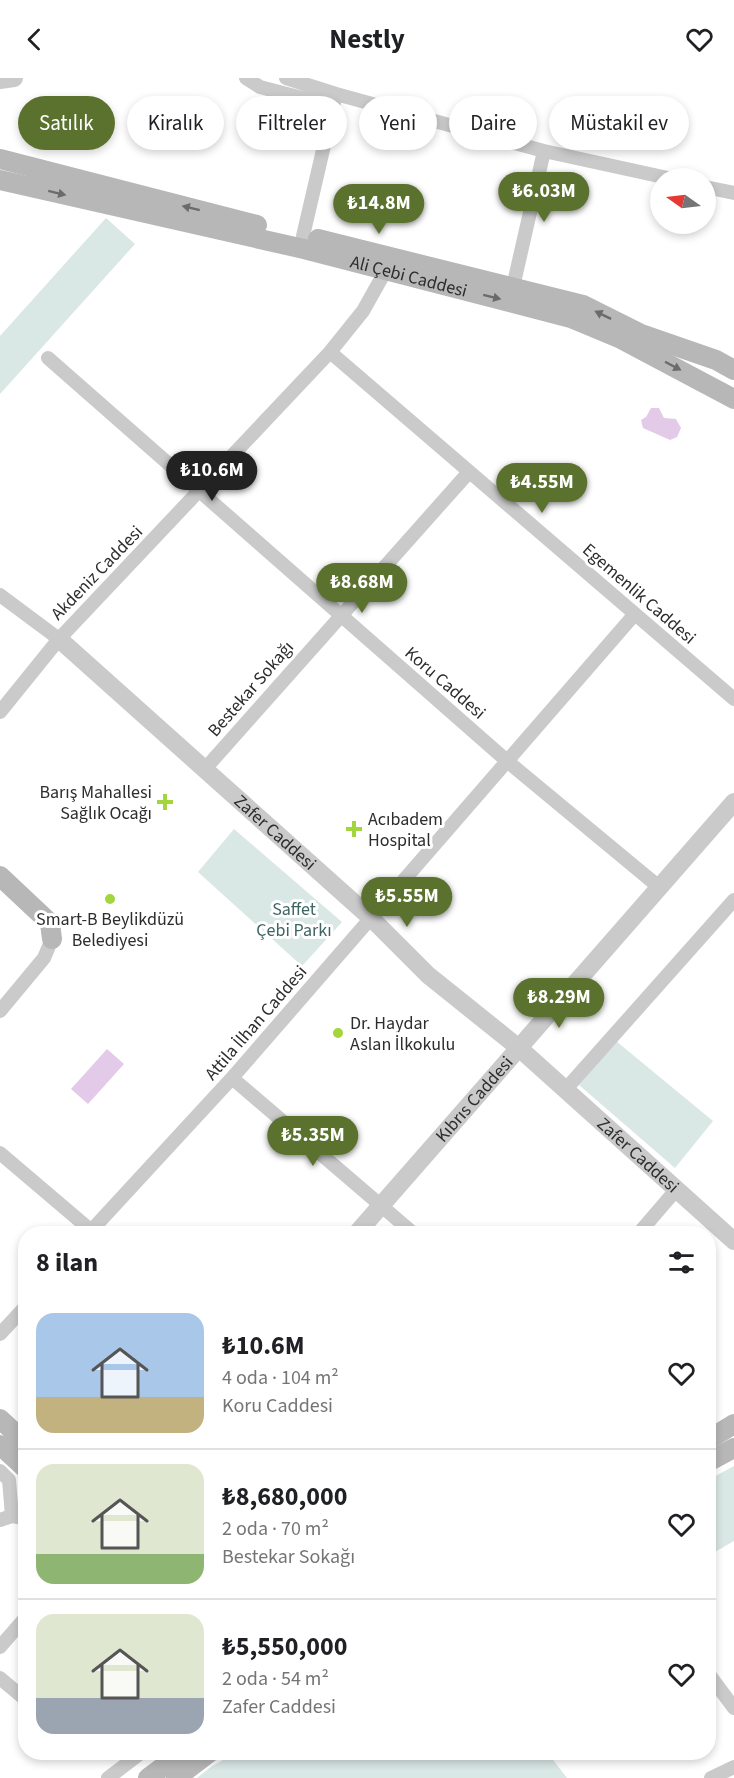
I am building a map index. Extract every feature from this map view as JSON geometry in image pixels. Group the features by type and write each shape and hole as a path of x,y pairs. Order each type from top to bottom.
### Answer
{"main road":[{"name":"Ali Çebi Caddesi","path":"0,159 583,305 641,334 716,360 734,370"},
{"name":"Ali Çebi Caddesi","path":"0,180 304,249 571,318 618,338 734,399"},
{"path":"705,383 706,369 716,360"},
{"path":"0,876 50,923 52,939"},
{"path":"0,1419 18,1436"},
{"path":"716,1435 734,1424"},
{"path":"0,1445 18,1462"},
{"path":"716,1458 734,1448"},
{"path":"148,1778 172,1760"},
{"path":"176,1778 200,1760"}],"street":[{"path":"0,80 14,78"},
{"path":"246,78 260,87 312,96"},
{"path":"286,78 326,96"},
{"path":"347,103 650,174"},
{"path":"303,236 323,150"},
{"path":"513,287 544,151"},
{"path":"716,189 734,193"},
{"name":"Akdeniz Caddesi","path":"0,712 59,639 330,352 363,310 386,270"},
{"name":"Egemenlik Caddesi","path":"330,352 734,699"},
{"name":"Koru Caddesi","path":"48,358 507,761 659,887"},
{"name":"Bestekar Sokağı","path":"204,770 469,472"},
{"name":"Zafer Caddesi","path":"0,596 59,639 371,918 428,975 519,1048 734,1241"},
{"name":"Attila İlhan Caddesi","path":"97,1226 232,1078 634,615"},
{"name":"Kıbrıs Caddesi","path":"363,1226 734,802"},
{"path":"565,1090 734,900"},
{"path":"0,1011 44,958 52,939"},
{"path":"232,1078 405,1226"},
{"path":"0,1153 85,1226"},
{"path":"645,1226 676,1190"},
{"path":"0,1334 18,1315"},
{"path":"0,1471 9,1480 12,1518"},
{"path":"0,1647 18,1626"},
{"path":"0,1678 18,1693"},
{"path":"716,1684 734,1708"},
{"path":"108,1778 132,1760"},
{"path":"711,1778 734,1767"}],"green space":[{"path":"106,218 135,244 0,394 0,336"},
{"name":"Saffet Çebi Parkı","path":"234,829 342,922 302,966 198,872"},
{"path":"616,1041 713,1121 675,1168 579,1085"},
{"path":"734,1466 734,1541 716,1551 716,1476"},
{"path":"223,1760 553,1760 567,1778 197,1778"}],"shaded area":[{"path":"651,408 659,408 664,418 676,419 681,428 677,437 670,440 643,428 641,420 646,417"},
{"path":"107,1049 124,1064 88,1104 71,1089"}],"place":[{"name":"Barış Mahallesi Sağlık Ocağı","path":"165,802"},
{"name":"Acıbadem Hospital","path":"354,829"},
{"name":"Smart-B Beylikdüzü Belediyesi","path":"110,899"},
{"name":"Dr. Haydar Aslan İlkokulu","path":"338,1033"}]}
